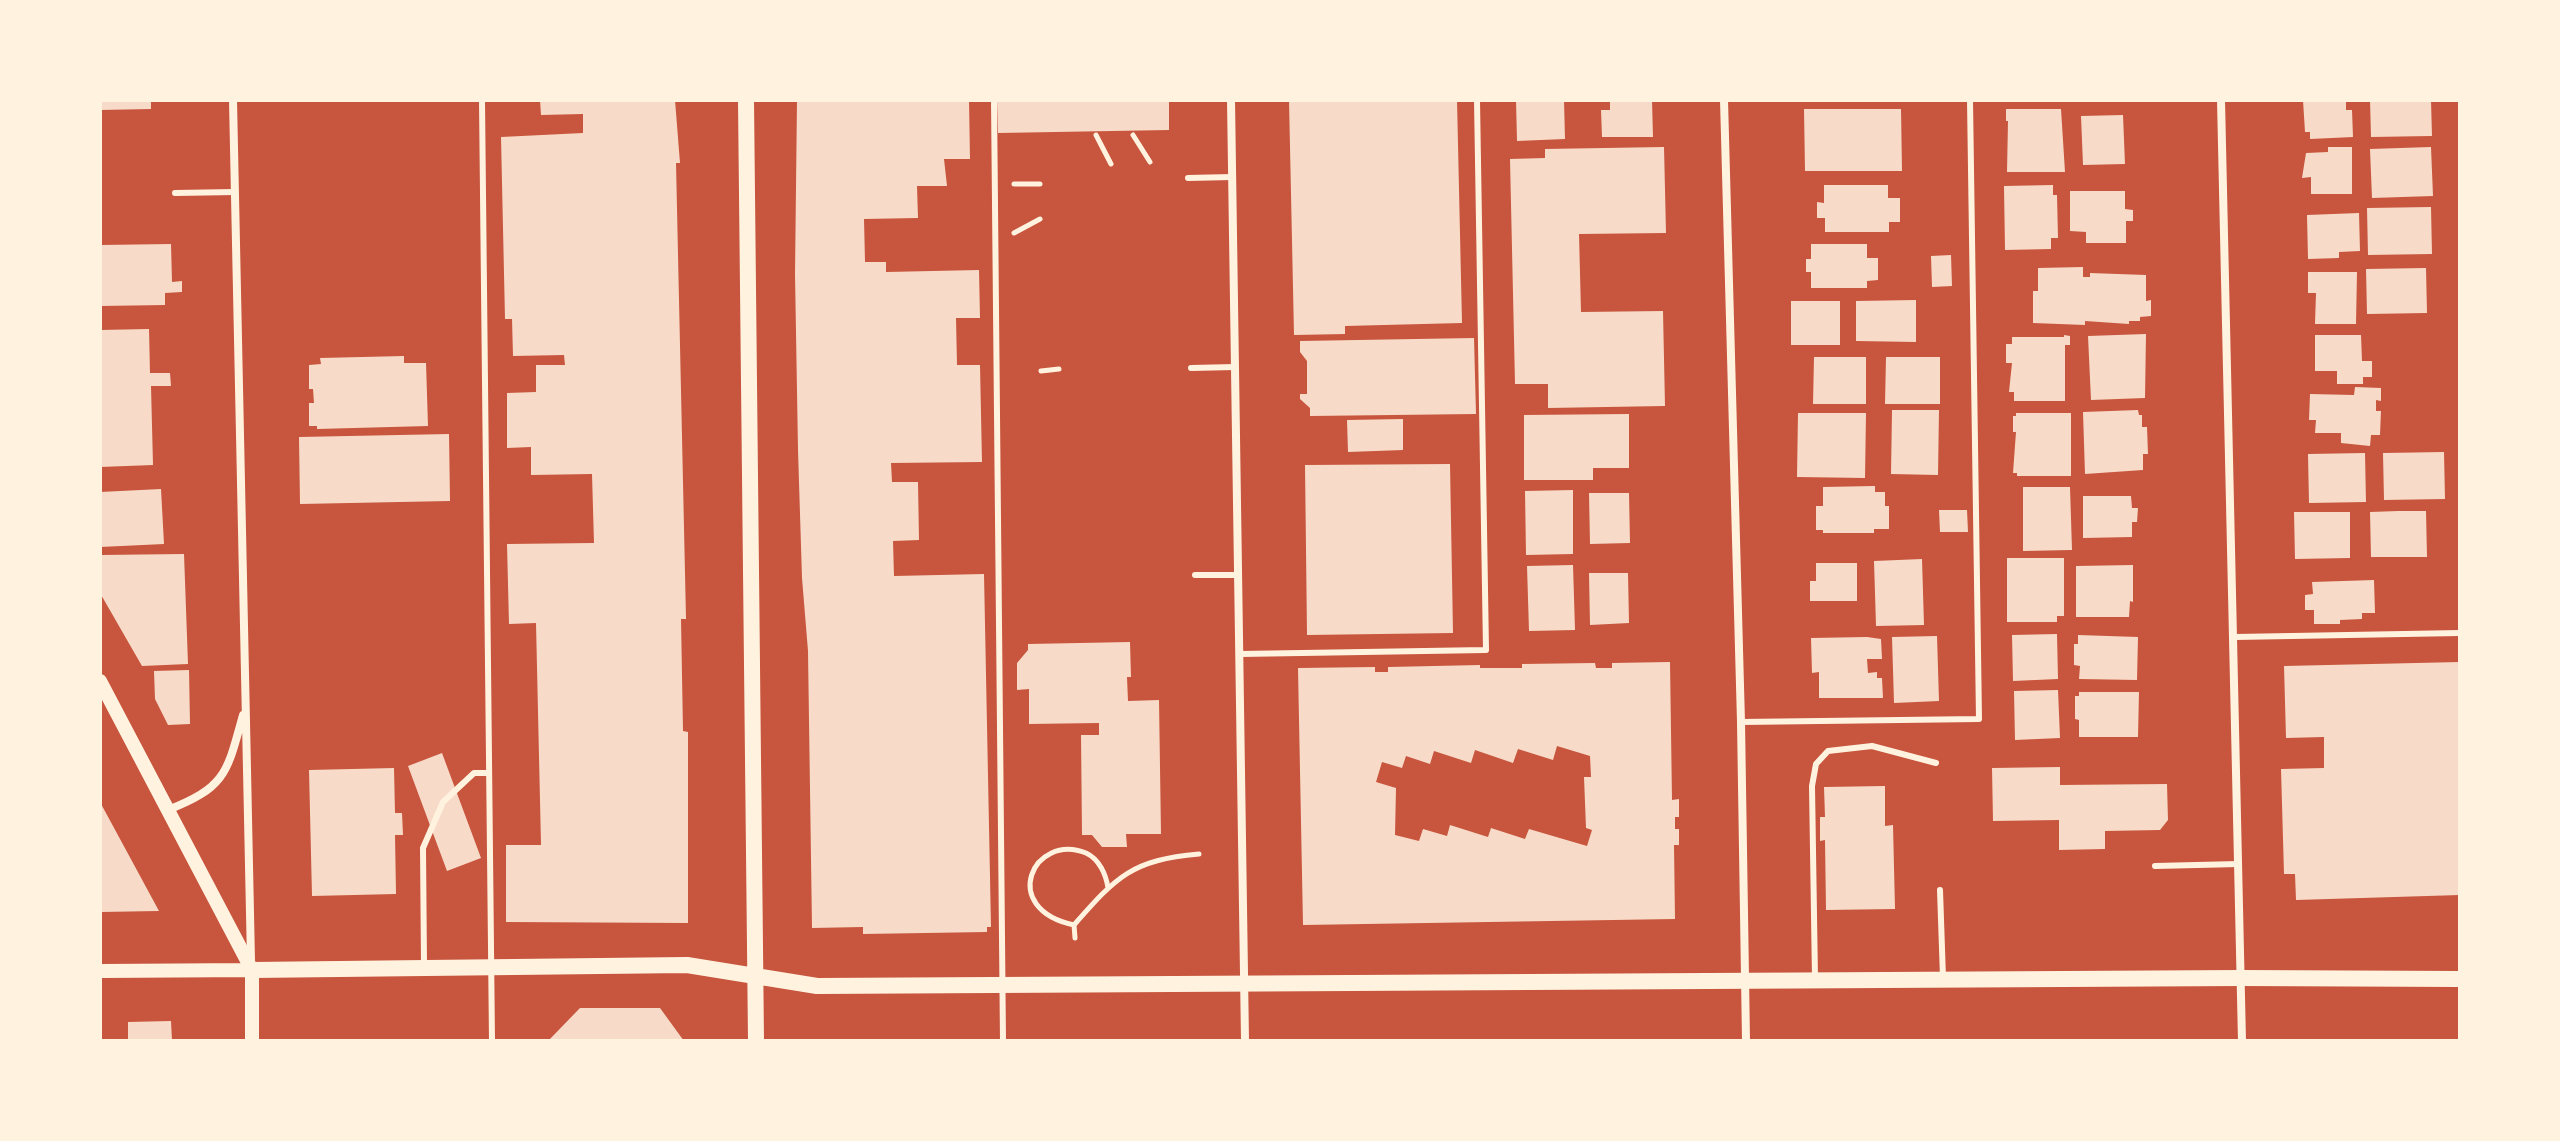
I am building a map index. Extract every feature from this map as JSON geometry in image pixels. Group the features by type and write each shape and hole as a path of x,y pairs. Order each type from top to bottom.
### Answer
{"main road":[{"path":"746,100 756,1041"},
{"path":"252,970 687,965 817,986 2460,979"}],"street":[{"path":"233,100 252,1041"},
{"path":"1231,100 1245,1041"},
{"path":"1724,100 1741,722 1746,1041"},
{"path":"2221,100 2242,1041"},
{"path":"100,681 252,970"},
{"path":"167,810 195,799 223,776 246,707"},
{"path":"100,971 252,970"}],"lane":[{"path":"482,100 492,1041"},
{"path":"994,100 1003,1041"},
{"path":"1240,654 1486,650 1477,100"},
{"path":"1741,722 1979,719 1970,100"},
{"path":"1188,178 1232,177"},
{"path":"175,193 235,192"},
{"path":"1191,368 1235,367"},
{"path":"1195,575 1239,575"},
{"path":"2235,637 2460,633"},
{"path":"1815,981 1812,786 1816,764 1828,751 1872,746 1936,763"},
{"path":"424,968 423,848 443,802 474,773 489,773"},
{"path":"2155,866 2239,864"},
{"path":"1940,890 1943,981"}],"path":[{"path":"1096,135 1111,164"},
{"path":"1133,135 1150,162"},
{"path":"1013,184 1040,184"},
{"path":"1009,236 1040,219"},
{"path":"1041,371 1059,369"},
{"path":"1074,925 1055,921 1034,903 1030,877 1039,861 1056,849 1074,849 1093,856 1107,876 1108,888"},
{"path":"1075,938 1074,925 1108,888 1147,863 1165,857 1199,854"}],"building":[{"path":"100,100 151,100 151,109 100,110"},
{"path":"540,100 675,100 680,163 676,163 686,619 681,619 683,731 688,732 688,923 506,922 506,845 541,845 536,623 509,624 507,544 594,543 592,474 531,475 531,447 507,448 507,393 536,392 536,365 565,365 564,355 513,356 512,319 505,319 501,137 583,133 583,114 541,115"},
{"path":"797,100 969,100 970,159 944,159 947,186 917,186 918,218 864,219 865,262 886,262 886,272 979,270 980,318 956,318 957,365 980,365 982,462 891,463 892,482 918,482 919,540 893,541 894,576 984,574 991,927 987,927 987,932 863,934 863,927 812,928 808,651 798,450 795,274"},
{"path":"997,100 1169,100 1169,130 998,133"},
{"path":"1289,100 1457,100 1462,323 1345,326 1345,334 1294,335"},
{"path":"1516,100 1564,100 1565,139 1517,141"},
{"path":"1610,100 1652,100 1653,137 1602,137 1601,110 1610,110"},
{"path":"2303,100 2346,100 2346,110 2352,110 2353,137 2310,139 2310,132 2305,132"},
{"path":"2370,100 2431,100 2432,136 2371,137"},
{"path":"1804,109 1901,109 1902,171 1805,171"},
{"path":"2006,109 2061,109 2065,172 2007,172"},
{"path":"2123,115 2125,164 2083,165 2081,116"},
{"path":"1664,147 1666,233 1579,234 1581,312 1663,311 1665,406 1548,408 1548,384 1515,384 1510,159 1545,158 1545,149"},
{"path":"2328,147 2352,147 2352,194 2311,194 2311,177 2302,178 2306,153 2328,152"},
{"path":"2431,147 2433,196 2372,198 2370,149"},
{"path":"1824,185 1888,185 1888,198 1900,198 1900,222 1889,222 1889,232 1825,232 1825,218 1817,218 1817,202 1824,203"},
{"path":"2053,185 2053,195 2057,195 2058,238 2051,238 2051,249 2005,250 2004,186"},
{"path":"2070,191 2125,191 2125,209 2133,210 2133,221 2126,221 2126,243 2086,243 2086,232 2070,231"},
{"path":"2431,207 2432,254 2368,255 2367,208"},
{"path":"2359,213 2360,251 2339,252 2339,258 2308,259 2307,215"},
{"path":"171,244 172,282 182,281 182,292 165,293 165,305 100,306 100,245"},
{"path":"1811,244 1867,244 1867,258 1878,258 1878,280 1867,281 1867,288 1811,288 1811,272 1806,272 1806,259 1811,259"},
{"path":"1951,255 1952,286 1932,287 1931,256"},
{"path":"2083,267 2083,277 2090,277 2090,273 2146,275 2146,301 2151,300 2151,316 2140,317 2140,321 2129,321 2129,324 2085,321 2085,325 2033,323 2033,291 2038,291 2038,268"},
{"path":"2426,268 2427,313 2367,314 2366,269"},
{"path":"2308,272 2357,272 2356,324 2315,324 2316,293 2308,293"},
{"path":"1916,300 1916,342 1856,341 1856,301"},
{"path":"1791,301 1840,301 1840,345 1791,345"},
{"path":"149,329 150,373 170,373 171,386 151,386 153,465 100,467 100,330"},
{"path":"2146,334 2145,398 2091,400 2088,336"},
{"path":"2315,335 2361,335 2362,361 2372,361 2372,377 2363,377 2363,384 2337,384 2337,371 2315,371"},
{"path":"2070,336 2070,345 2065,345 2065,401 2014,401 2014,392 2009,392 2012,363 2006,363 2006,344 2012,344 2012,337"},
{"path":"1474,338 1476,414 1310,416 1310,408 1300,399 1300,394 1307,394 1307,361 1300,352 1300,341"},
{"path":"404,356 404,363 426,363 428,426 317,429 317,426 309,426 309,403 314,403 313,389 309,389 309,365 321,364 320,358"},
{"path":"1814,357 1866,357 1866,404 1813,404"},
{"path":"1886,357 1940,357 1940,404 1885,404"},
{"path":"2355,387 2381,388 2381,401 2376,400 2376,411 2381,411 2380,435 2371,435 2370,446 2341,443 2341,433 2315,433 2316,420 2309,420 2310,394 2354,395"},
{"path":"1892,410 1939,410 1938,475 1891,474"},
{"path":"2138,410 2142,415 2142,427 2147,427 2148,454 2143,454 2143,470 2085,474 2083,412"},
{"path":"1798,413 1866,413 1865,478 1797,477"},
{"path":"2016,413 2071,413 2071,476 2017,476 2013,473 2016,432 2013,432 2013,416"},
{"path":"1629,414 1629,468 1593,468 1593,480 1524,480 1524,415"},
{"path":"1403,419 1403,450 1348,452 1347,420"},
{"path":"449,434 450,501 300,504 299,437"},
{"path":"2444,452 2445,499 2384,500 2383,453"},
{"path":"2365,453 2366,502 2309,503 2308,454"},
{"path":"1450,464 1453,633 1307,635 1305,465"},
{"path":"1875,486 1875,492 1885,492 1885,506 1889,506 1889,529 1874,529 1874,533 1823,533 1823,530 1816,530 1816,506 1823,506 1823,487"},
{"path":"2023,487 2070,487 2072,550 2023,551"},
{"path":"161,489 164,544 100,547 100,492"},
{"path":"1573,490 1573,554 1526,555 1525,491"},
{"path":"1589,493 1629,493 1630,543 1590,544"},
{"path":"2083,496 2131,496 2132,508 2138,508 2137,522 2132,522 2132,537 2083,538"},
{"path":"1939,510 1967,510 1968,532 1940,532"},
{"path":"2426,511 2427,557 2371,557 2370,512"},
{"path":"2294,512 2350,512 2350,558 2295,559"},
{"path":"184,554 188,664 142,666 100,593 100,555"},
{"path":"2007,558 2064,558 2064,616 2057,616 2057,622 2007,622"},
{"path":"1922,559 1924,625 1876,626 1874,561"},
{"path":"1816,563 1857,563 1857,601 1810,601 1810,581 1816,581"},
{"path":"1573,565 1575,630 1529,631 1527,566"},
{"path":"2133,565 2133,602 2130,601 2129,617 2076,617 2076,566"},
{"path":"1589,573 1628,573 1629,623 1590,625"},
{"path":"2374,580 2375,613 2362,613 2362,619 2340,620 2340,624 2314,624 2314,610 2305,610 2305,595 2313,594 2312,582"},
{"path":"2057,634 2058,679 2013,681 2012,635"},
{"path":"2078,635 2138,637 2137,680 2079,679 2080,666 2074,665 2074,644 2078,644"},
{"path":"1937,636 1939,701 1894,703 1892,637"},
{"path":"1811,638 1881,639 1882,659 1867,659 1868,673 1877,672 1877,678 1882,678 1883,698 1819,698 1819,672 1812,673"},
{"path":"1130,642 1128,701 1159,700 1161,834 1126,834 1127,847 1102,847 1092,835 1082,835 1081,735 1099,735 1099,723 1029,724 1029,689 1017,690 1017,663 1028,650 1028,644"},
{"path":"1670,662 1672,800 1679,799 1675,829 1679,829 1679,845 1674,845 1675,919 1303,925 1298,668 1375,667 1375,672 1388,672 1388,667 1480,665 1480,668 1522,668 1522,664 1595,663 1596,668 1612,668 1612,663","holes":["1557,746 1590,756 1591,777 1584,777 1586,828 1592,830 1587,846 1529,829 1525,839 1491,828 1488,837 1450,825 1447,836 1423,829 1419,841 1395,835 1396,788 1376,782 1382,762 1402,768 1406,756 1430,764 1434,751 1471,763 1475,750 1513,763 1518,749 1553,760"]},
{"path":"2460,662 2460,895 2296,900 2295,874 2284,874 2281,769 2324,768 2324,737 2286,738 2284,666"},
{"path":"189,670 190,724 168,725 155,699 154,671"},
{"path":"2058,690 2060,738 2015,740 2014,691"},
{"path":"2079,692 2139,692 2138,737 2079,737 2075,696 2079,696"},
{"path":"442,753 481,858 447,871 408,766"},
{"path":"2060,767 2060,785 2167,784 2168,820 2160,830 2105,831 2105,849 2059,850 2059,820 1993,821 1992,768"},
{"path":"394,768 395,813 402,813 403,835 395,835 396,894 312,896 309,770"},
{"path":"1885,786 1885,826 1893,825 1895,909 1826,910 1825,840 1820,841 1820,817 1825,817 1824,787"},
{"path":"100,802 159,911 100,912"},
{"path":"580,1008 660,1008 684,1041 548,1041"},
{"path":"171,1021 172,1041 128,1041 128,1022"}]}
